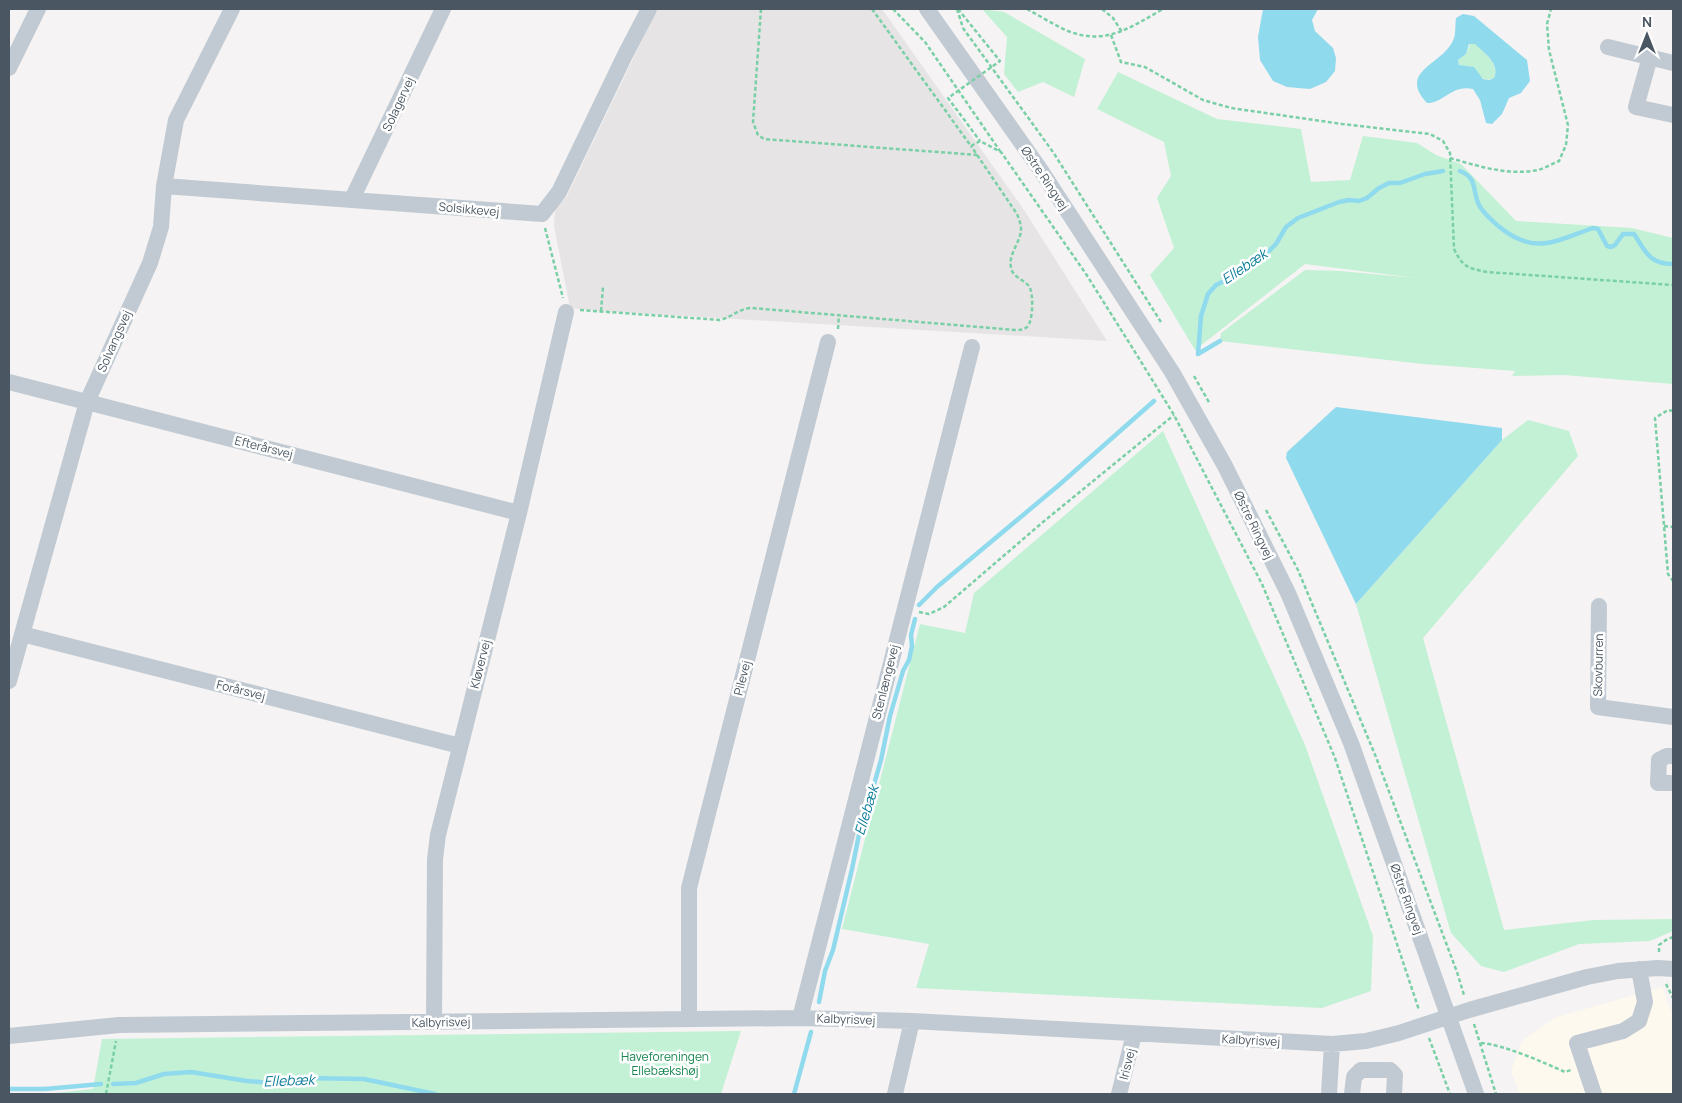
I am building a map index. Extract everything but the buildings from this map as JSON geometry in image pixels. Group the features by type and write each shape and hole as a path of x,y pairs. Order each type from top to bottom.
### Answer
{"street":[{"path":"9,68 38,9"},
{"name":"Solvangsvej","path":"9,681 86,402 150,263 161,227 164,186 176,120 232,9"},
{"name":"Solagervej","path":"352,199 443,9"},
{"path":"542,214 559,192 649,9"},
{"name":"Østre Ringvej","path":"927,9 1040,169 1172,372 1225,466 1288,593 1351,743 1450,1016 1476,1094"},
{"path":"1608,47 1673,63"},
{"path":"1650,57 1636,107 1673,115"},
{"name":"Solsikkevej","path":"164,186 542,214"},
{"name":"Kløvervej","path":"434,1022 435,859 438,835 519,513 566,312"},
{"name":"Pilevej","path":"688,1019 688,888 828,342"},
{"name":"Stenlængevej","path":"800,1018 972,347"},
{"name":"Efterårsvej","path":"9,382 519,513"},
{"name":"Skovburren","path":"1599,606 1598,707 1673,717"},
{"name":"Forårsvej","path":"22,634 460,746"},
{"path":"1673,756 1667,756 1660,760 1658,783 1673,783"},
{"name":"Kalbyrisvej","path":"9,1036 119,1025 800,1018 912,1021 1332,1044 1366,1041 1399,1033 1469,1010 1587,977 1618,971 1666,968"},
{"path":"1594,1094 1577,1043 1623,1030 1639,1021 1645,1002 1639,969"},
{"path":"895,1094 912,1021"},
{"name":"Irisvej","path":"1119,1094 1134,1034"},
{"path":"1329,1094 1332,1044"},
{"path":"1352,1094 1354,1078 1361,1070 1374,1069 1390,1070 1395,1075 1394,1094"}],"path":[{"path":"761,9 753,122 758,135 764,139 977,155"},
{"path":"542,214 566,312 584,310 720,320 742,310 752,308 1016,330 1028,326 1031,319 1031,290 1010,268 1010,260 1021,231 1017,214 971,146 872,9"},
{"path":"893,9 925,42 1086,274 1174,415 1262,584 1335,758 1424,1025 1450,1094"},
{"path":"958,9 1000,61 948,98 980,141 1001,152"},
{"path":"1027,9 1068,31 1090,37 1111,36 1122,32 1163,9"},
{"path":"1102,9 1112,18 1122,32"},
{"path":"1450,158 1482,167 1515,173 1539,170 1559,160 1566,145 1568,125 1549,50 1547,24 1551,9"},
{"path":"1111,36 1121,62 1146,67 1203,100 1231,108 1430,134 1444,141 1450,153 1454,249 1461,263 1470,269 1487,272 1673,285"},
{"path":"971,146 980,141"},
{"path":"601,311 603,287"},
{"path":"1673,411 1668,410 1654,418 1668,574 1673,581"},
{"path":"904,608 929,614 944,607 1043,522 1174,415"},
{"path":"1664,526 1673,527"},
{"path":"1666,968 1660,945 1673,937"},
{"path":"1469,1010 1496,1094"},
{"path":"106,1094 119,1025"},
{"path":"1480,1043 1516,1053 1565,1072 1585,1066"}],"shaded area":[{"path":"657,9 882,9 1024,210 1107,341 570,308 554,226 555,209 567,196"},
{"path":"1662,987 1673,1016 1673,1094 1520,1094 1511,1071 1522,1041 1554,1018"}],"green space":[{"path":"982,9 1004,12 1085,59 1074,97 1043,82 1018,92 1004,74 1007,37"},
{"path":"1470,44 1475,44 1493,63 1495,67 1494,78 1483,79 1470,66 1462,67 1459,65 1458,60 1466,54"},
{"path":"1118,72 1217,119 1301,129 1311,182 1350,180 1363,136 1417,143 1436,155 1461,164 1516,221 1632,228 1673,238 1673,384 1564,375 1512,376 1515,371 1423,364 1220,341 1221,333 1305,270 1340,271 1416,278 1305,264 1195,350 1150,275 1174,248 1157,198 1171,176 1164,142 1097,109"},
{"path":"1528,420 1569,431 1578,456 1423,638 1504,930 1594,920 1673,919 1673,931 1650,941 1579,944 1504,972 1481,966 1451,933 1356,604 1502,440"},
{"path":"1163,431 1305,745 1373,936 1371,991 1322,1008 916,988 929,944 842,929 920,624 965,633 974,593"},
{"name":"Haveforeningen Ellebækshøj","path":"741,1031 721,1094 46,1094 93,1089 102,1039"}],"water":[{"path":"1263,9 1318,9 1312,20 1315,31 1333,48 1336,58 1335,71 1326,82 1310,89 1287,87 1273,81 1260,60 1258,37"},
{"path":"1463,14 1474,16 1527,60 1530,81 1521,93 1509,98 1502,114 1492,124 1486,123 1480,100 1473,89 1459,89 1438,100 1427,103 1419,92 1417,83 1420,75 1449,47 1454,38 1456,18","holes":["1469,44 1475,44 1493,63 1495,68 1494,78 1489,80 1483,79 1474,67 1459,65 1458,60 1466,54"]},
{"path":"1336,407 1502,428 1502,440 1356,604 1286,458 1287,452"}],"waterway":[{"name":"Ellebæk","path":"1198,354 1201,316 1208,294 1216,285 1228,279 1243,266 1268,252 1276,244 1286,227 1298,218 1339,202 1359,201 1367,198 1379,188 1389,183 1400,183 1425,174 1443,171"},
{"name":"Ellebæk","path":"1460,171 1470,177 1477,200 1485,213 1510,235 1522,241 1533,243 1555,241 1593,228 1598,229 1607,246 1611,247 1615,245 1623,234 1634,234 1649,256 1658,262 1673,264"},
{"path":"1198,354 1220,341"},
{"name":"Ellebæk","path":"919,605 937,587 1059,485 1154,401"},
{"name":"Ellebæk","path":"819,1002 825,971 833,950 863,815 869,802 881,760 890,716 903,671 909,660 912,646 911,635 915,619"},
{"name":"Ellebæk","path":"794,1094 811,1032"},
{"name":"Ellebæk","path":"113,1084 136,1083 164,1074 191,1072 271,1083 301,1078 364,1079 435,1094"},
{"name":"Ellebæk","path":"9,1089 45,1089 101,1084"}]}
